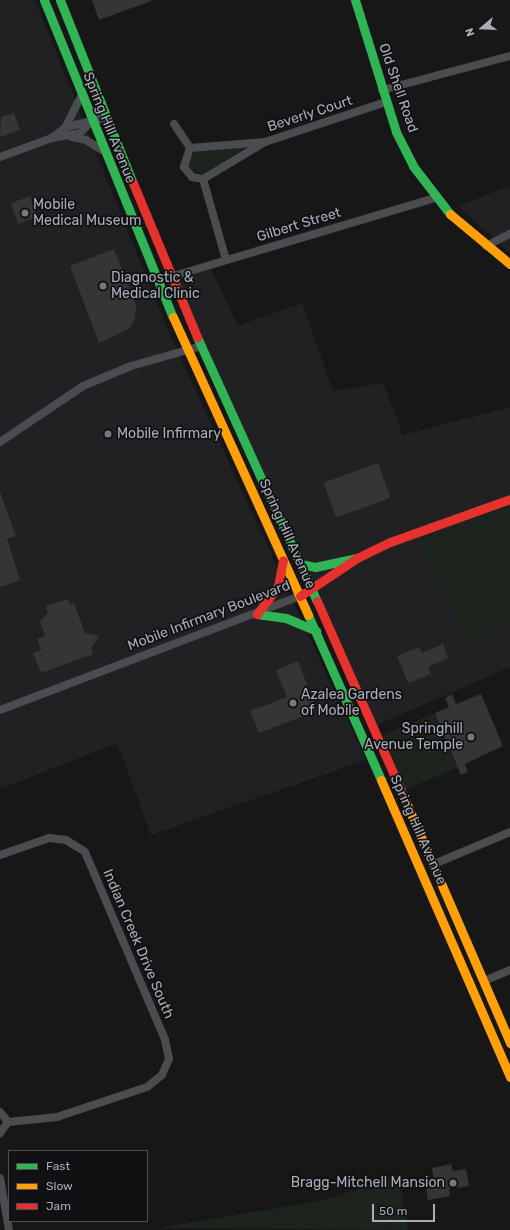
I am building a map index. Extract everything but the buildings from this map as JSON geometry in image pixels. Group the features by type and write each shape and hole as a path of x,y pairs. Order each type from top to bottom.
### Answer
{"main road":[{"name":"Spring Hill Avenue","path":"44,0 102,150 188,351 316,631 510,1076"},
{"name":"Spring Hill Avenue","path":"60,0 105,118 170,278 312,589 434,864 510,1043"},
{"name":"Old Shell Road","path":"355,0 396,132 434,198 486,246 510,264"},
{"name":"Mobile Infirmary Boulevard","path":"300,596 357,558 390,542 510,499"},
{"path":"300,564 315,567 357,558"},
{"path":"256,614 278,586 283,559"},
{"path":"256,614 286,618 316,631"}],"street":[{"path":"382,90 510,56"},
{"path":"66,127 81,96"},
{"name":"Beverly Court","path":"203,179 264,142 386,102"},
{"path":"52,138 66,127 80,121 91,122 105,118"},
{"path":"70,137 85,131 91,122"},
{"path":"174,124 190,148"},
{"path":"0,157 52,138 70,137 86,140 102,150"},
{"path":"190,148 264,142"},
{"path":"190,148 184,167 192,178 203,179 226,260"},
{"name":"Gilbert Street","path":"170,278 434,198"},
{"path":"486,246 510,234"},
{"path":"0,442 83,386 131,366 202,346"},
{"name":"Mobile Infirmary Boulevard","path":"0,710 300,596"},
{"path":"434,864 510,832"},
{"name":"Indian Creek Drive South","path":"0,855 49,838 66,840 85,852 164,1040 169,1059 166,1068 147,1087 57,1117 8,1122"},
{"path":"484,981 510,970"},
{"path":"0,1112 8,1122 0,1133"},
{"path":"0,1178 6,1230"}],"shaded area":[{"name":"Mobile Infirmary","path":"0,0 35,0 165,324 366,760 151,835 117,743 0,789"},
{"path":"247,147 203,174 189,170 187,159 196,151"},
{"path":"510,186 510,253 458,206"},
{"path":"211,269 238,326 302,303 333,391 383,383 403,435 510,407 510,667 377,725 176,280"},
{"path":"510,507 510,625 466,644 420,539"},
{"path":"435,713 458,767 406,790 383,735"},
{"path":"398,1176 408,1230 158,1228 325,1200"}],"traffic: fast":[{"path":"44,0 173,317"},
{"path":"60,0 133,183"},
{"path":"355,0 396,132 413,166 450,214"},
{"path":"197,337 317,601"},
{"path":"301,564 315,567 357,558"},
{"path":"257,614 286,618 316,631"},
{"path":"308,615 381,780"}],"traffic: slow":[{"path":"450,214 510,264"},
{"path":"173,317 308,615"},
{"path":"381,780 510,1077"},
{"path":"405,800 510,1043"}],"traffic: jam":[{"path":"133,183 197,337"},
{"path":"300,596 357,558 390,542 510,499"},
{"path":"257,614 278,586 283,560"},
{"path":"317,601 405,800"}],"place":[{"name":"Mobile Medical Museum","path":"25,213"},
{"name":"Diagnostic & Medical Clinic","path":"103,286"},
{"name":"Mobile Infirmary","path":"108,434"},
{"name":"Azalea Gardens of Mobile","path":"293,703"},
{"name":"Springhill Avenue Temple","path":"471,737"},
{"name":"Bragg-Mitchell Mansion","path":"453,1183"}]}
